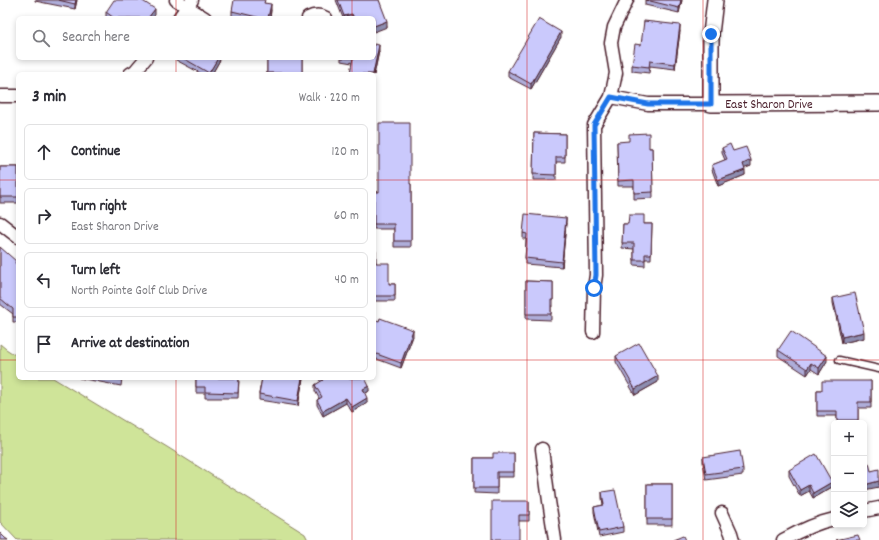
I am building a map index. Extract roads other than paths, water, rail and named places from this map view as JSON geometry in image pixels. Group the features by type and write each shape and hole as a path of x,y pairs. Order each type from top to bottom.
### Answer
{"street":[{"path":"176,0 190,4 203,16"},
{"path":"593,332 594,288 596,275 594,125 611,97 616,73 611,43 614,27 627,0"},
{"path":"711,104 711,34 716,0"},
{"path":"181,16 190,4"},
{"path":"312,16 322,16"},
{"path":"133,72 144,60"},
{"path":"0,96 16,96"},
{"name":"East Sharon Drive","path":"611,97 648,104 879,103"},
{"path":"0,223 16,235"},
{"path":"542,449 555,540"},
{"path":"867,510 879,508"},
{"path":"722,513 733,540"},
{"path":"783,540 805,529 831,520"}],"lane":[{"path":"839,360 879,369"}]}
